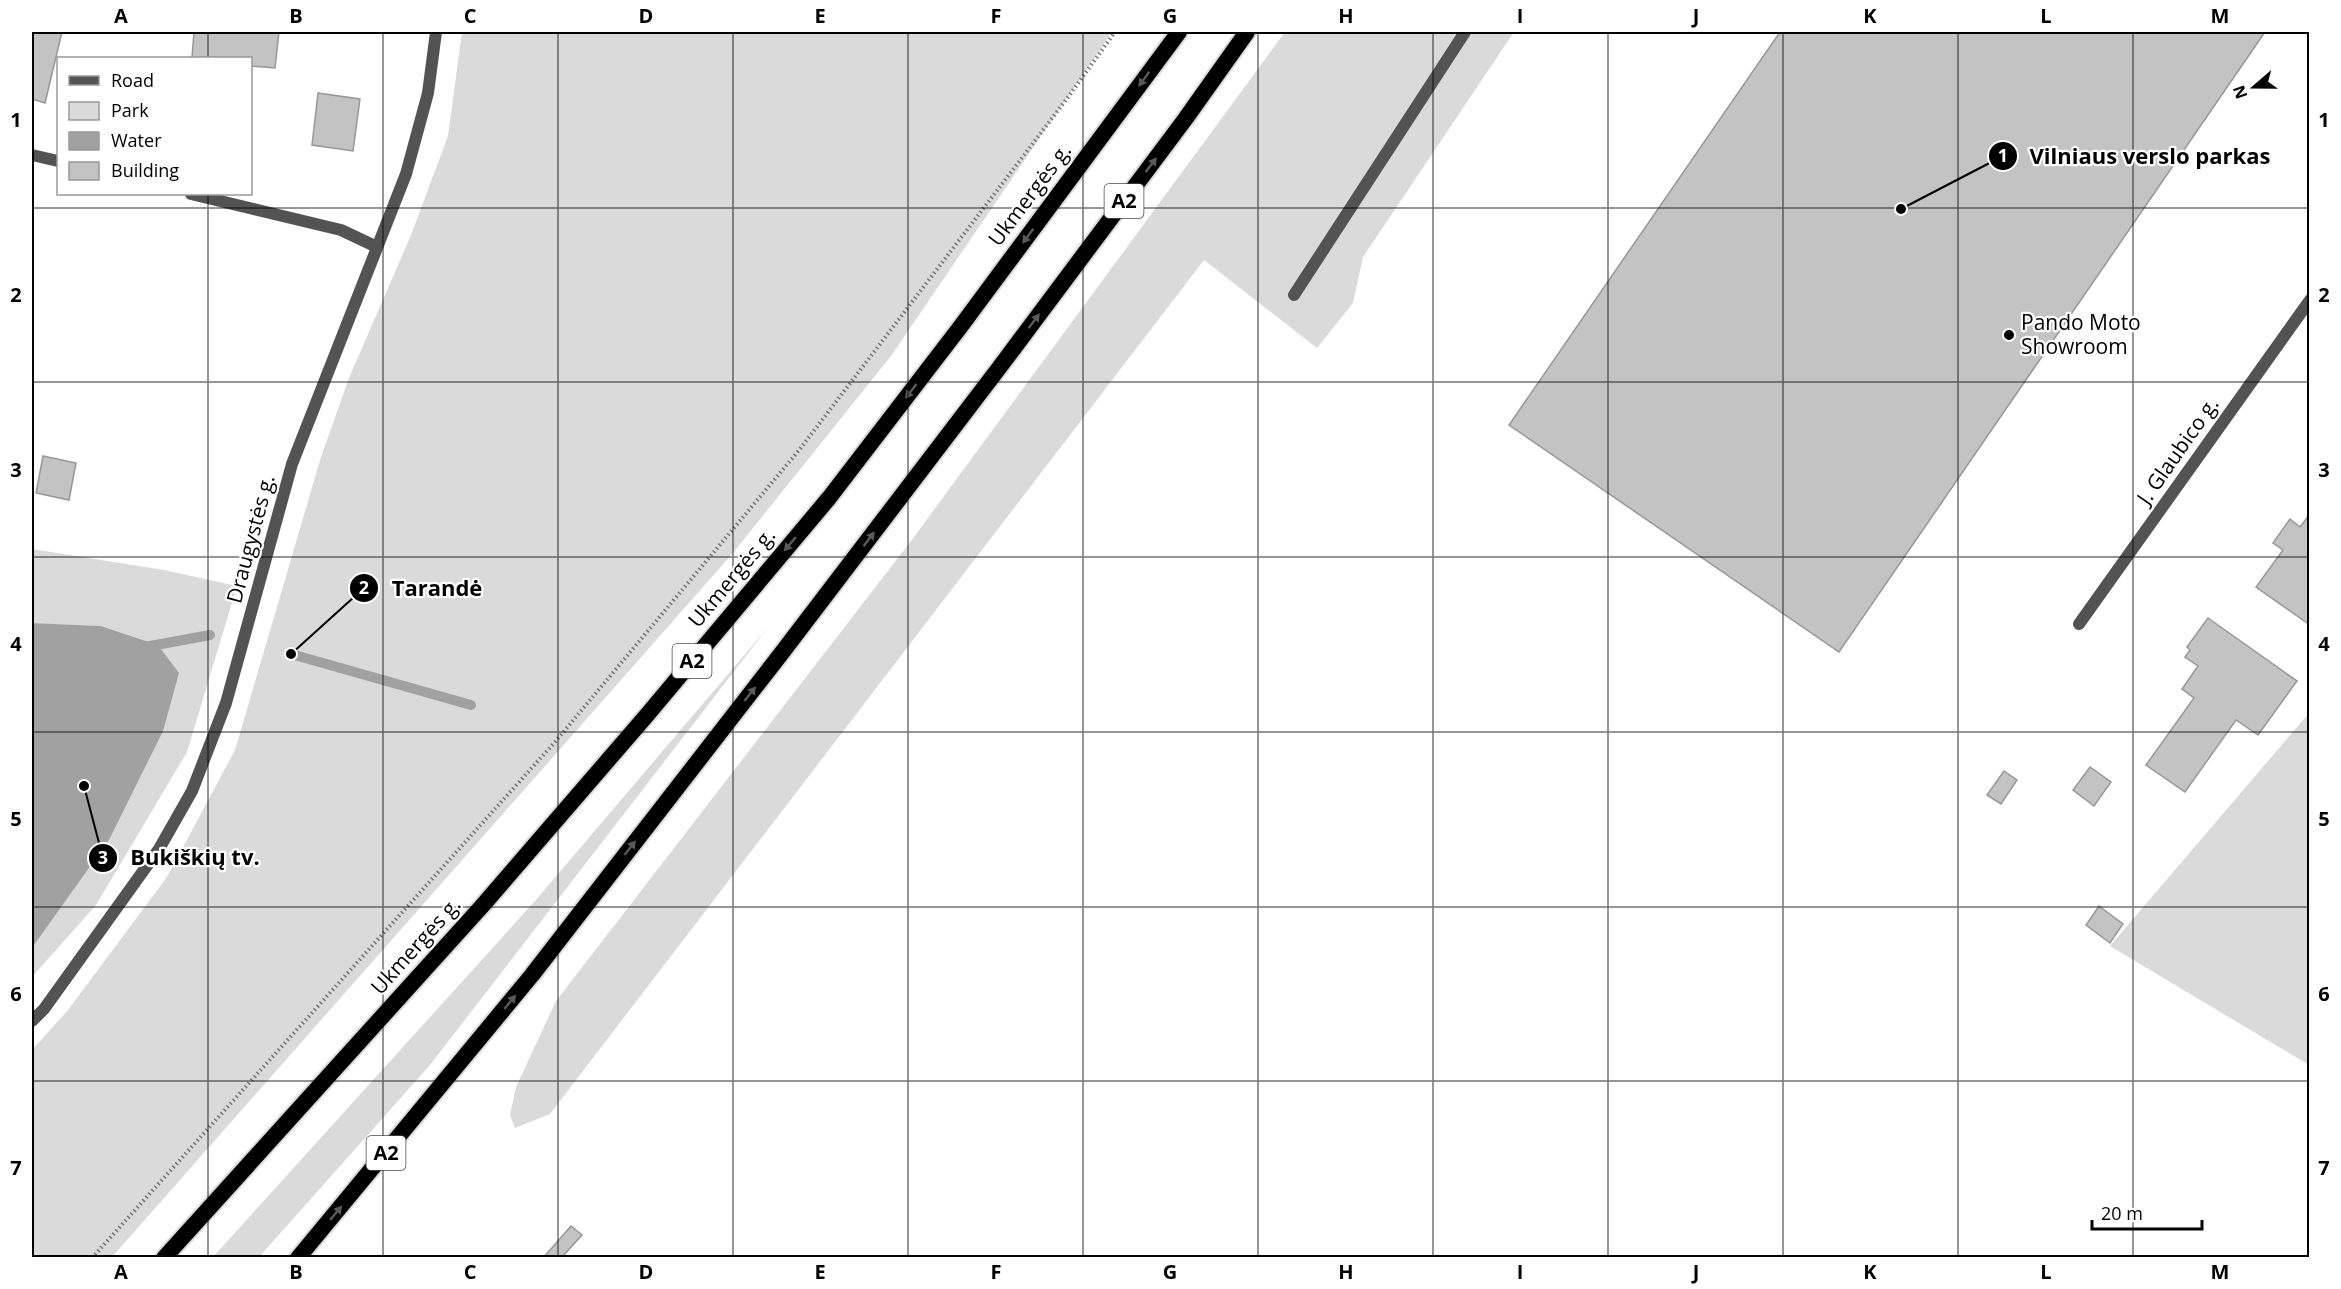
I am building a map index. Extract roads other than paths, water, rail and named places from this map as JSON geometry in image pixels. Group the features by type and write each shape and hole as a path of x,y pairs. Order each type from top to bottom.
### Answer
{"highway":[{"name":"Ukmergės g.","path":"164,1257 483,905 829,498 968,317 1179,32"},
{"name":"A2","path":"298,1257 496,1020 705,752 999,368 1186,118 1247,32"}],"street":[{"name":"Draugystės g.","path":"32,1022 44,1009 159,849 192,791 226,704 292,464 406,174 428,93 436,32"},
{"path":"1294,295 1465,32"},
{"path":"32,154 57,161"},
{"path":"195,195 341,230 378,247"},
{"name":"J. Glaubico g.","path":"2079,624 2310,300"}],"water":[{"path":"32,623 101,626 158,645 179,673 163,731 109,840 32,948"}],"waterway":[{"path":"145,647 210,635"},
{"path":"291,654 471,705"}],"place":[{"name":"Vilniaus verslo parkas","path":"1901,209"},
{"name":"Pando Moto Showroom","path":"2009,335"},
{"name":"Tarandė","path":"291,654"},
{"name":"Bukiškių tv.","path":"84,786"}]}
